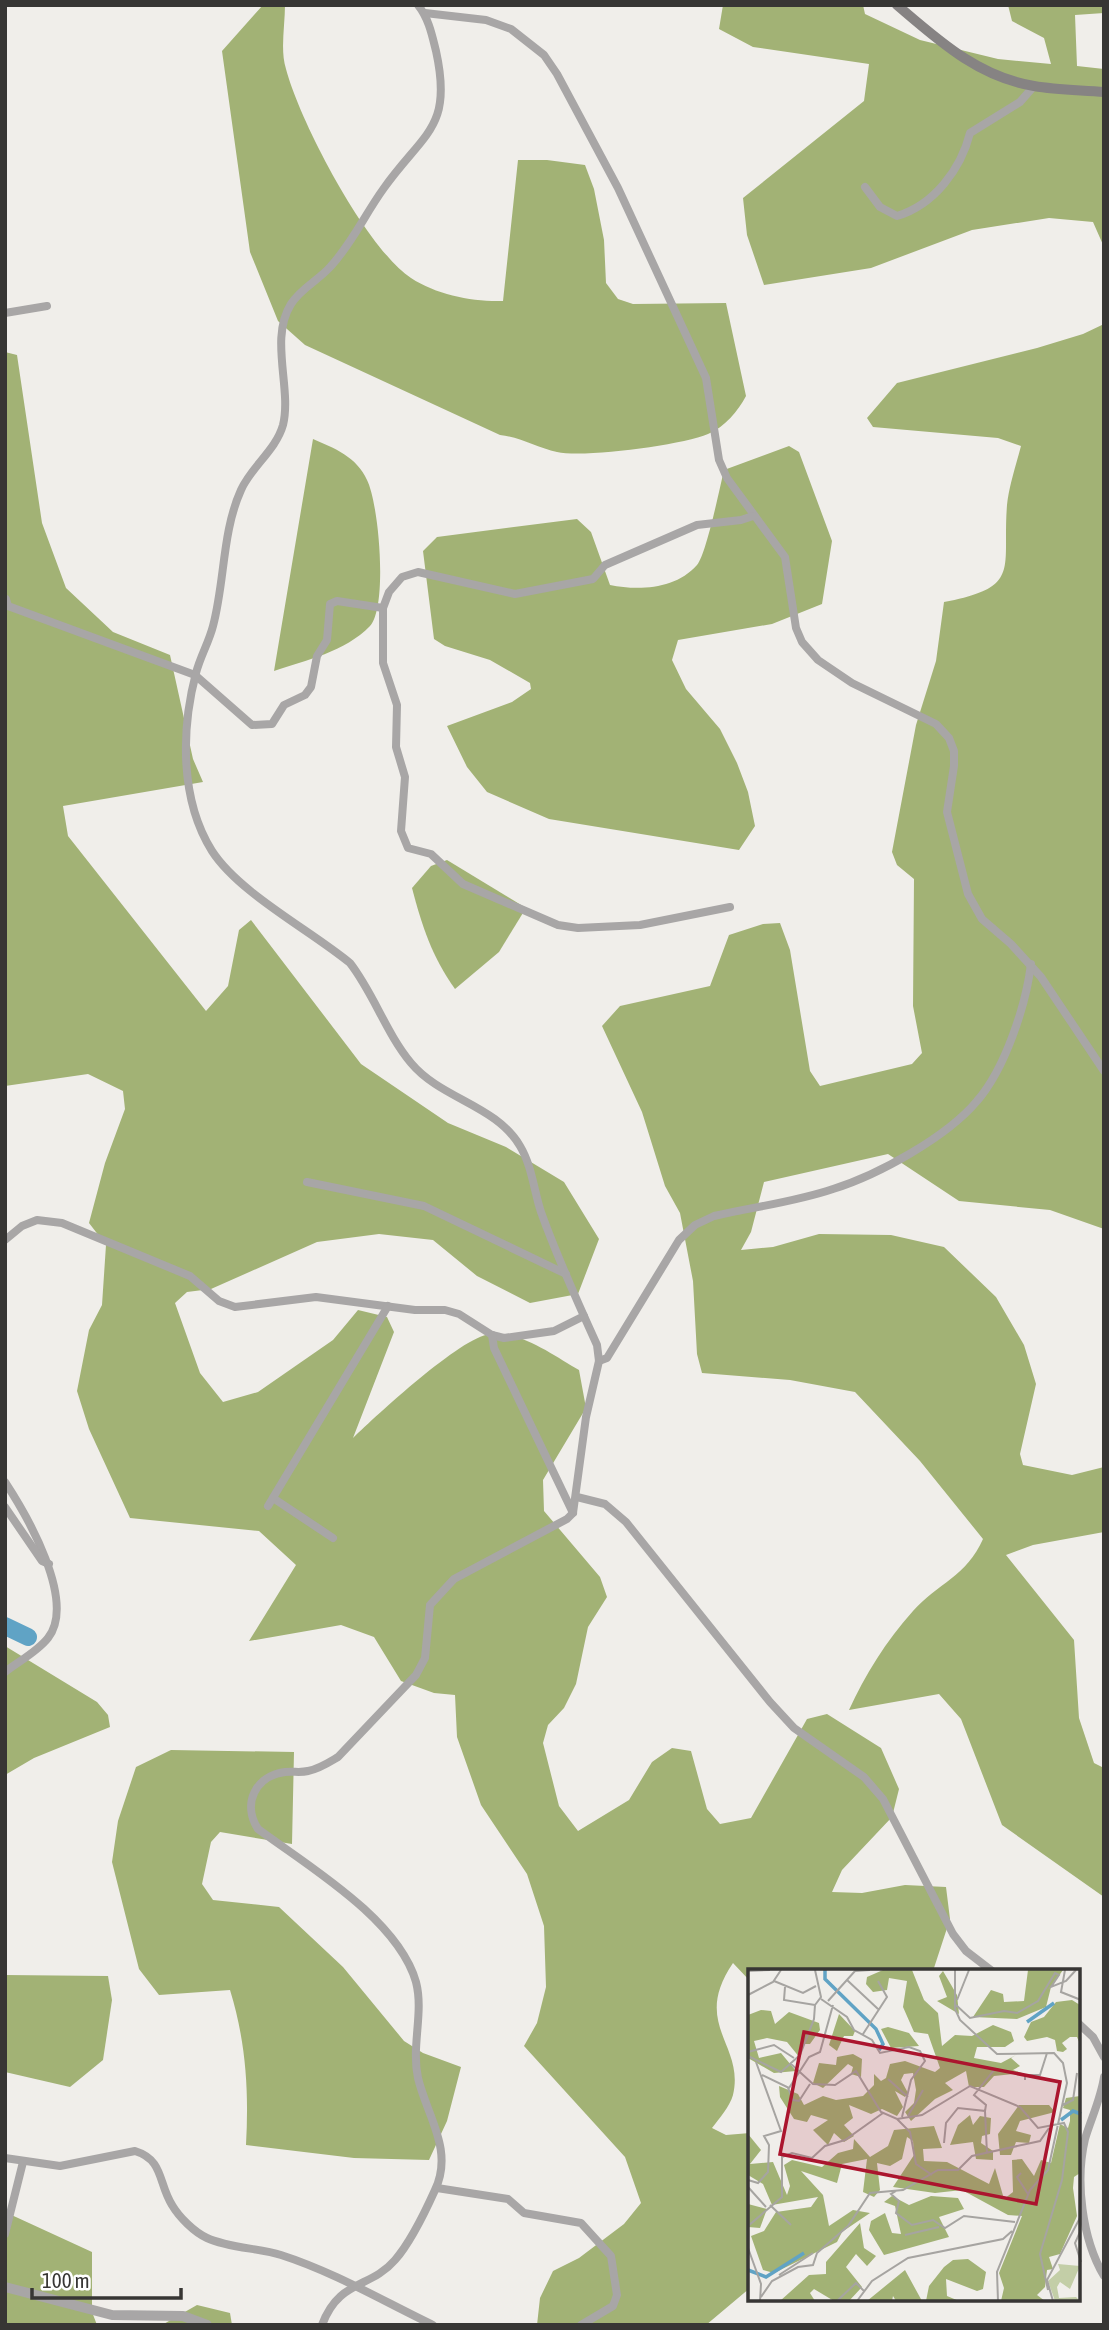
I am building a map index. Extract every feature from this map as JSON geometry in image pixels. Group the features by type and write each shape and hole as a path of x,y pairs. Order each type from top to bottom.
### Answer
{"main road":[{"path":"897,5 972,65 1003,78 1034,86 1104,92"}],"street":[{"path":"322,2325 333,2302 351,2286 378,2274 396,2260 437,2188 443,2160 440,2140 418,2078 415,2055 418,2003 416,1982 407,1962 373,1915 258,1829 250,1816 249,1802 255,1789 269,1778 323,1767 338,1757 416,1675 425,1658 430,1605 440,1591 454,1579 567,1519 573,1513 586,1417 600,1361 597,1345 540,1208 527,1161 510,1132 490,1115 428,1079 411,1064 364,981 350,963 235,878 212,851 194,813 187,784 190,703 195,675 213,626 232,515 241,487 281,433 283,425 284,322 291,304 349,246 384,188 416,149 441,109 442,77 425,13 418,5"},
{"path":"425,13 486,20 511,29 544,55 557,74 618,188 706,378 719,460 727,478 785,557 796,628 802,642 818,660 852,683 936,724 949,738 954,751 954,766 947,812 968,894 982,919 1031,964 1104,1071"},
{"path":"865,187 880,208 897,216 908,213 928,200 952,175 970,142 970,133 1020,102 1034,86"},
{"path":"5,313 47,306"},
{"path":"730,907 640,925 578,928 558,925 463,884 431,854 408,848 401,831 405,777 396,747 397,705 383,663 383,608 389,592 402,577 418,572 515,594 593,579 605,565 697,525 753,516"},
{"path":"6,599 8,606 195,675 252,725 272,724 284,705 305,695 311,687 317,656 327,640 330,604 337,601 383,608"},
{"path":"600,1361 607,1358 679,1240 695,1225 714,1216 833,1189 916,1149 963,1116 979,1100 998,1066 1027,993 1031,964"},
{"path":"307,1182 424,1206 566,1274"},
{"path":"5,1240 22,1226 48,1220 190,1276 219,1301 235,1307 316,1297 460,1314 492,1335 529,1337 554,1331 584,1316"},
{"path":"333,1538 271,1502 388,1306"},
{"path":"492,1335 494,1348 573,1513"},
{"path":"5,1482 49,1564 55,1615 53,1628 39,1647 5,1672"},
{"path":"577,1497 605,1504 626,1522 794,1728 873,1785 883,1799 953,1934 966,1951 989,1969"},
{"path":"5,1507 42,1561 49,1564"},
{"path":"1081,2026 1093,2037 1104,2057"},
{"path":"1104,2077 1084,2144 1082,2165 1088,2243 1104,2276"},
{"path":"5,2158 60,2166 135,2151 147,2155 159,2166 171,2204 185,2221 207,2238 280,2255 433,2325"},
{"path":"5,2234 23,2161"},
{"path":"437,2188 508,2199 524,2213 581,2223 611,2256 617,2295 613,2306 581,2325"},
{"path":"5,2287 111,2315 183,2316 207,2325"}],"green space":[{"path":"263,5 285,5 284,62 305,120 355,213 393,263 421,284 444,293 468,299 503,301 518,160 547,160 585,165 594,189 604,240 606,283 618,299 633,304 726,303 746,396 730,418 708,434 677,442 610,452 557,452 500,435 305,345 278,321 250,252 222,51"},
{"path":"723,5 863,5 865,14 920,40 998,59 1051,64 1044,38 1012,21 1008,5 1104,5 1104,13 1075,15 1077,66 1104,69 1104,247 1093,222 1049,218 972,230 871,268 764,285 747,235 743,198 864,101 869,64 753,47 719,29"},
{"path":"1104,324 1104,1229 1050,1210 959,1201 888,1154 764,1182 751,1232 741,1250 773,1247 819,1234 891,1235 944,1247 996,1297 1024,1345 1036,1384 1020,1454 1023,1465 1072,1475 1104,1467 1104,1532 1033,1545 1006,1555 1074,1640 1079,1718 1094,1763 1104,1768 1104,1897 1002,1825 961,1719 939,1694 849,1710 869,1671 894,1634 922,1602 969,1562 983,1539 920,1461 855,1392 790,1380 702,1373 697,1354 693,1281 680,1213 665,1186 642,1112 602,1026 620,1006 710,986 729,935 763,924 780,923 790,950 810,1071 820,1086 912,1064 922,1053 913,1006 914,879 897,865 892,852 916,725 936,661 944,602 986,590 997,582 1003,572 1008,498 1021,446 998,438 873,427 867,418 897,383 1037,348 1083,334"},
{"path":"5,352 17,355 42,523 66,588 113,632 170,655 193,759 203,782 63,806 68,836 206,1011 228,986 239,930 251,920 361,1064 448,1123 506,1147 564,1182 599,1239 578,1294 530,1303 477,1276 433,1240 379,1234 317,1242 211,1289 187,1292 175,1303 200,1373 223,1402 258,1392 333,1340 358,1310 387,1317 394,1332 353,1438 440,1362 477,1338 490,1334 526,1340 579,1370 586,1408 543,1480 544,1511 600,1577 607,1597 588,1627 576,1684 564,1708 548,1725 543,1743 559,1806 578,1831 629,1800 652,1762 672,1748 691,1751 707,1809 720,1824 751,1818 807,1719 827,1714 881,1748 899,1789 892,1817 842,1870 832,1892 862,1893 905,1885 946,1887 950,1919 934,1969 748,1969 748,1979 733,1963 721,1984 717,2003 718,2019 735,2077 733,2095 712,2128 726,2135 748,2133 748,2290 706,2325 537,2325 540,2298 553,2271 579,2258 624,2224 641,2203 625,2157 524,2046 537,2023 546,1987 544,1926 527,1874 481,1805 457,1737 455,1695 434,1693 401,1681 374,1637 341,1625 249,1641 296,1565 259,1531 130,1518 89,1429 77,1391 89,1330 102,1305 106,1245 89,1223 105,1163 125,1109 123,1091 88,1074 5,1086"},
{"path":"313,439 351,459 367,480 378,531 379,598 376,615 370,626 360,635 337,649 274,671"},
{"path":"789,446 799,452 832,541 822,604 772,624 678,640 672,660 686,689 720,729 748,792 755,826 739,850 549,819 487,792 467,767 447,726 512,702 531,689 530,683 490,660 445,646 434,639 423,551 437,537 577,519 591,532 610,585 645,588 668,583 688,573 701,559 724,470"},
{"path":"447,860 526,908 499,952 455,989 429,941 412,888 431,866"},
{"path":"5,1646 97,1702 108,1715 110,1727 34,1758 5,1775"},
{"path":"171,1750 294,1752 292,1844 220,1832 211,1842 202,1884 213,1900 279,1907 343,1967 404,2041 423,2053 461,2067 447,2121 429,2160 354,2158 246,2145 245,2067 240,2029 230,1990 159,1995 139,1969 112,1862 118,1821 136,1767"},
{"path":"5,1975 108,1976 112,2000 103,2060 70,2087 5,2072"},
{"path":"5,2212 92,2252 92,2312 97,2325 5,2325"},
{"path":"197,2305 230,2313 232,2325 162,2325"}],"waterway":[{"path":"5,1626 28,1637"}]}
